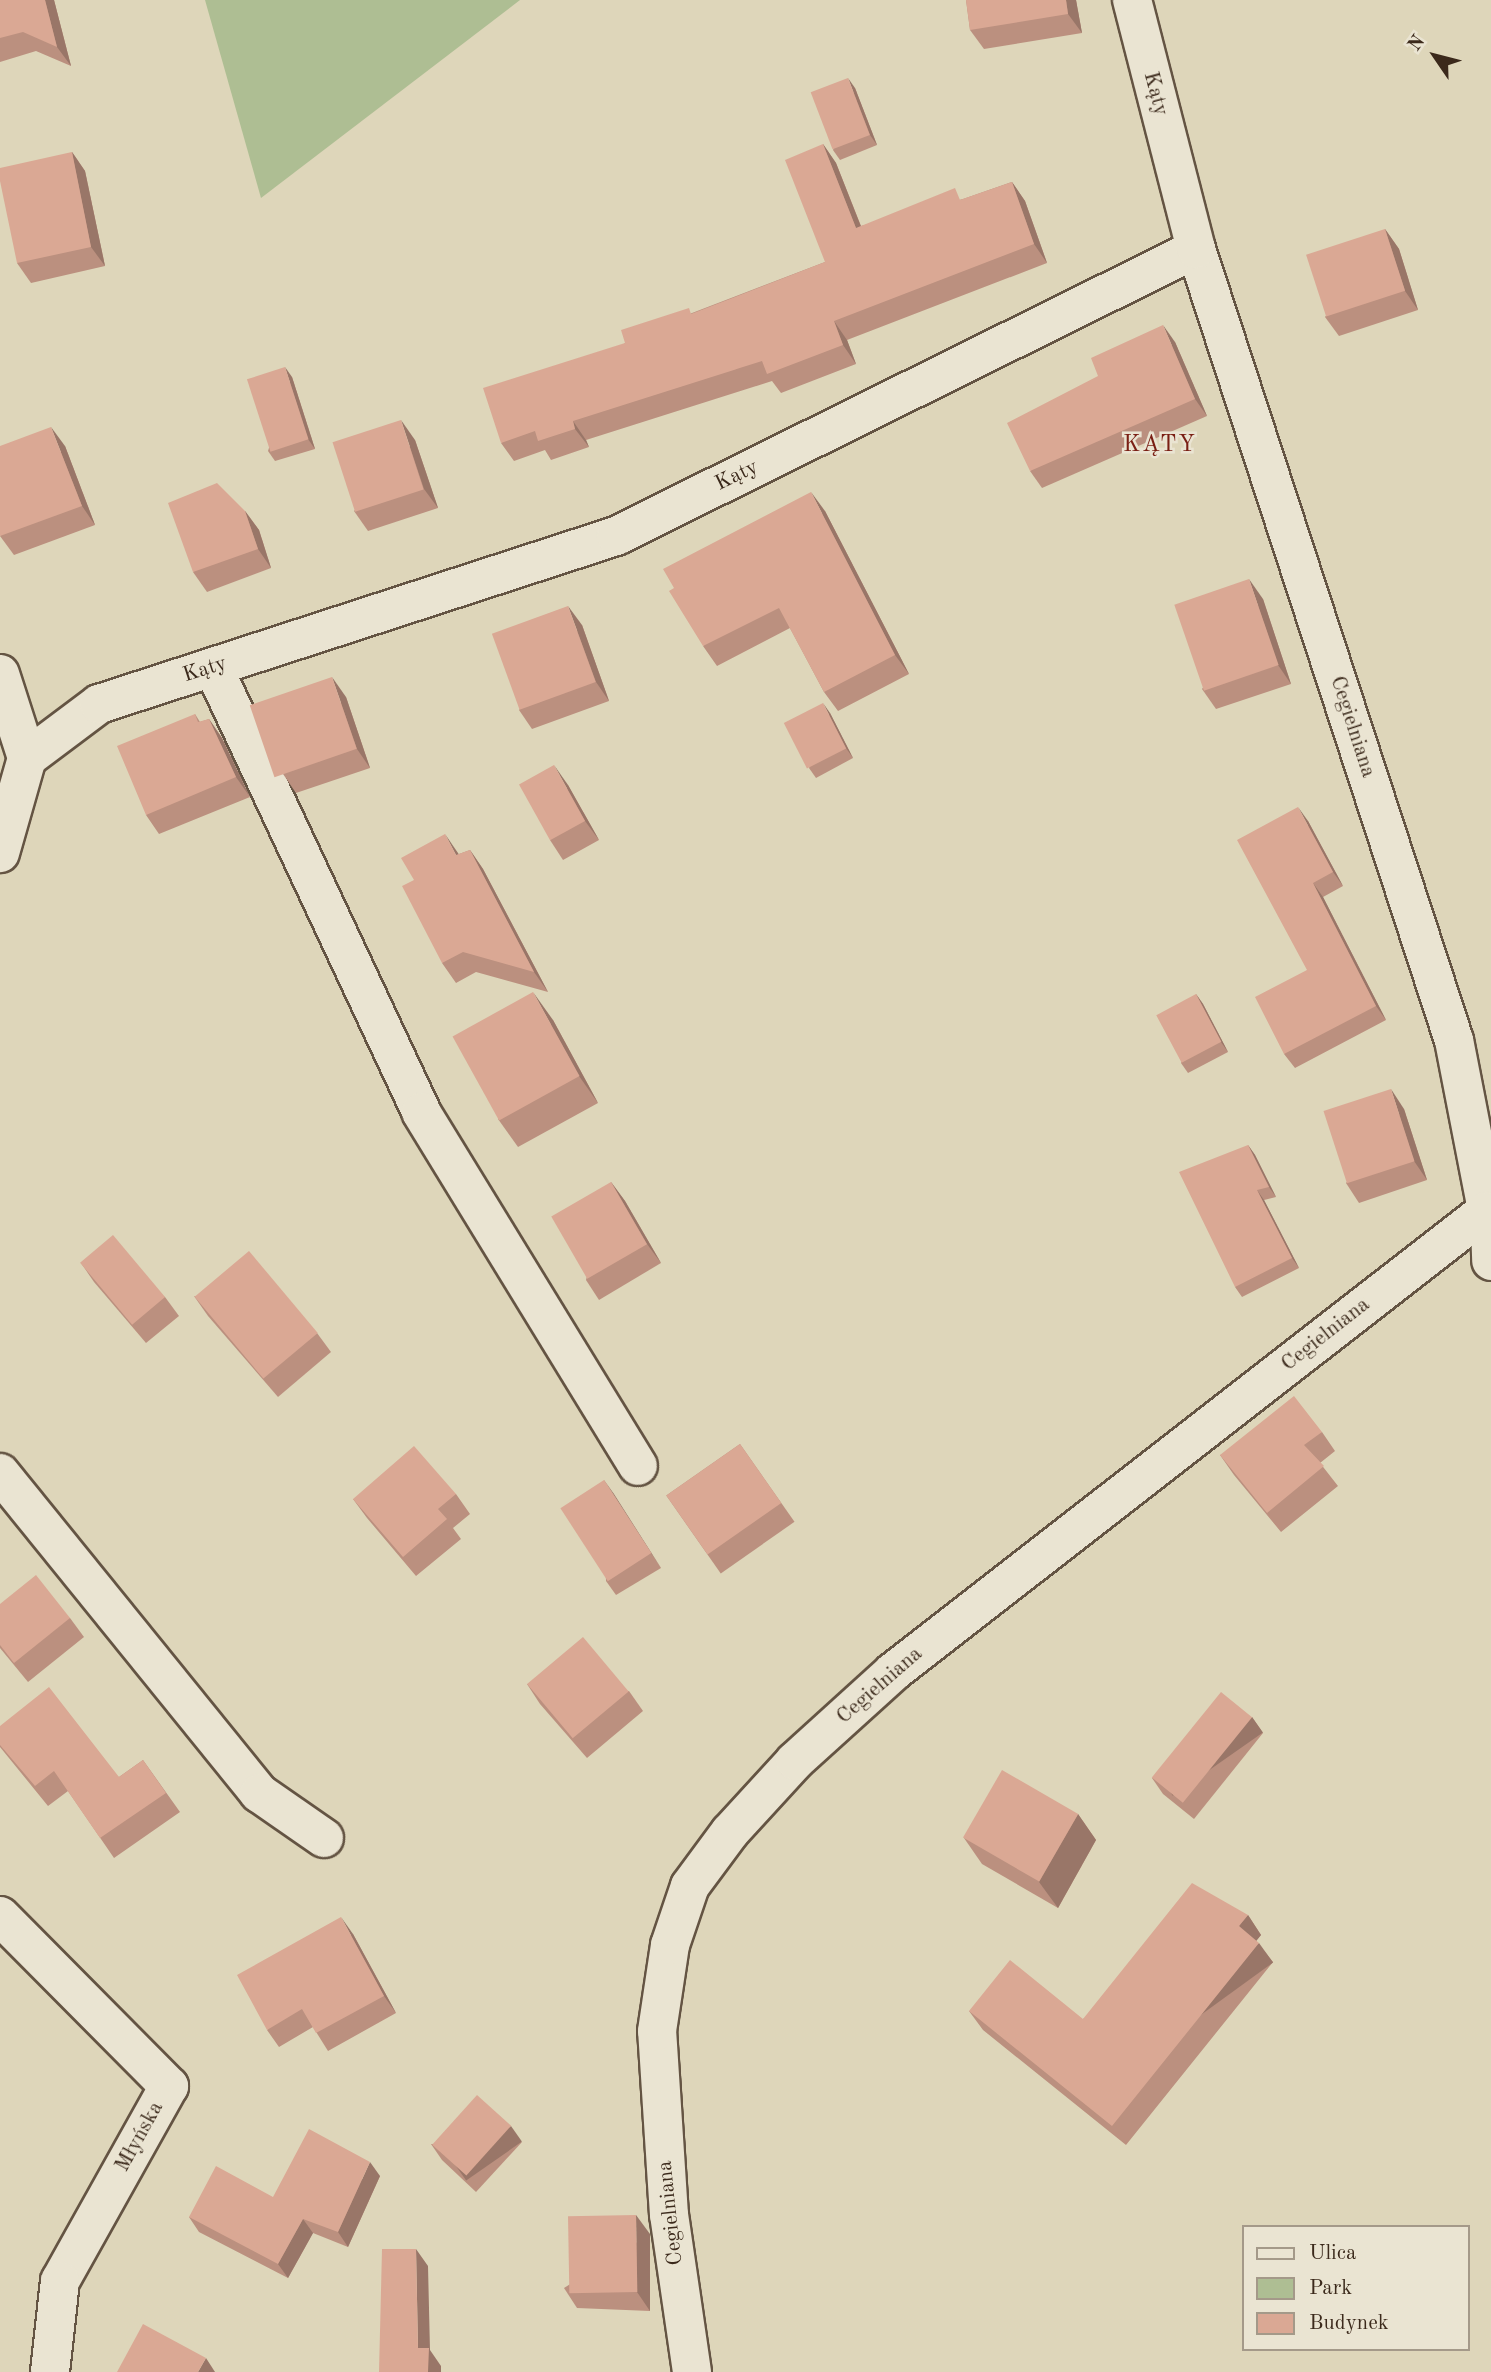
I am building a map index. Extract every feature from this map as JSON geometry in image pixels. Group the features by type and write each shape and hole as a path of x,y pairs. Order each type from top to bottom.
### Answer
{"street":[{"name":"Kąty","path":"27,758 99,704 616,536 1196,249 1132,0"},
{"name":"Cegielniana","path":"1196,249 1454,1040 1486,1211 1491,1261"},
{"path":"212,667 421,1111 638,1466"},
{"path":"0,674 27,758 0,853"},
{"name":"Cegielniana","path":"692,2372 669,2215 657,2031 670,1945 690,1886 730,1832 795,1761 893,1672 1486,1211"},
{"path":"0,1473 259,1793 324,1838"},
{"name":"Młyńska","path":"0,1916 169,2086 60,2281 50,2372"}],"green space":[{"path":"205,0 520,0 261,198"}],"building":[{"path":"0,0 45,0 57,47 23,32 0,38"},
{"path":"966,0 1066,0 1068,14 970,30"},
{"path":"848,78 870,135 833,149 811,92"},
{"path":"823,144 856,228 955,188 960,200 1012,182 1034,244 834,321 843,345 767,374 762,361 573,421 575,429 538,441 535,431 501,443 483,388 625,343 621,330 689,308 691,314 825,262 785,160"},
{"path":"72,152 91,247 17,263 0,181 0,168"},
{"path":"1385,229 1405,291 1326,316 1306,255"},
{"path":"1163,325 1195,399 1030,471 1007,423 1098,376 1091,358"},
{"path":"285,367 308,439 270,452 247,379"},
{"path":"401,420 424,489 355,512 333,442"},
{"path":"51,427 82,506 0,536 0,446"},
{"path":"217,483 245,511 258,549 193,572 168,503"},
{"path":"811,492 895,655 824,692 779,608 703,646 669,591 674,588 663,569"},
{"path":"1249,579 1279,665 1204,691 1174,605"},
{"path":"568,606 596,682 520,710 492,634"},
{"path":"332,677 357,749 274,777 250,705"},
{"path":"823,703 846,748 807,768 784,723"},
{"path":"195,714 198,722 209,719 236,777 146,815 117,746"},
{"path":"554,765 585,821 550,840 519,784"},
{"path":"1298,807 1333,872 1313,883 1376,1006 1284,1054 1255,997 1307,970 1237,840"},
{"path":"445,834 456,855 470,850 534,972 463,952 442,963 402,886 414,880 401,858"},
{"path":"533,992 580,1076 499,1121 453,1037"},
{"path":"1196,994 1221,1042 1182,1063 1156,1015"},
{"path":"1391,1089 1414,1161 1347,1183 1323,1111"},
{"path":"1248,1145 1269,1187 1257,1190 1292,1258 1235,1287 1179,1172"},
{"path":"611,1182 647,1244 587,1279 551,1216"},
{"path":"113,1235 165,1297 132,1325 80,1263"},
{"path":"249,1251 318,1333 263,1379 195,1297"},
{"path":"1294,1396 1322,1432 1304,1445 1324,1466 1267,1513 1220,1455"},
{"path":"740,1444 781,1503 708,1555 666,1496"},
{"path":"414,1446 456,1494 438,1509 447,1519 403,1557 353,1499"},
{"path":"604,1480 651,1553 608,1581 560,1508"},
{"path":"36,1575 70,1618 14,1663 0,1645 0,1604"},
{"path":"583,1637 629,1691 573,1738 527,1684"},
{"path":"49,1687 119,1777 143,1760 166,1793 100,1838 54,1771 35,1786 0,1745 0,1726"},
{"path":"1221,1692 1252,1717 1183,1803 1152,1777"},
{"path":"1002,1770 1078,1814 1039,1882 963,1838"},
{"path":"1192,1883 1248,1915 1239,1926 1259,1943 1112,2126 969,2011 1010,1960 1083,2019"},
{"path":"341,1917 384,1996 316,2033 302,2009 267,2030 237,1975"},
{"path":"477,2095 511,2126 466,2176 432,2145"},
{"path":"309,2129 370,2162 338,2232 303,2219 278,2264 189,2217 216,2166 273,2197"},
{"path":"636,2215 637,2292 569,2293 568,2216"},
{"path":"382,2249 416,2249 418,2348 429,2348 428,2372 379,2372"},
{"path":"143,2324 206,2358 198,2372 117,2372"}],"district":[{"name":"KĄTY","path":"1160,445"}]}
